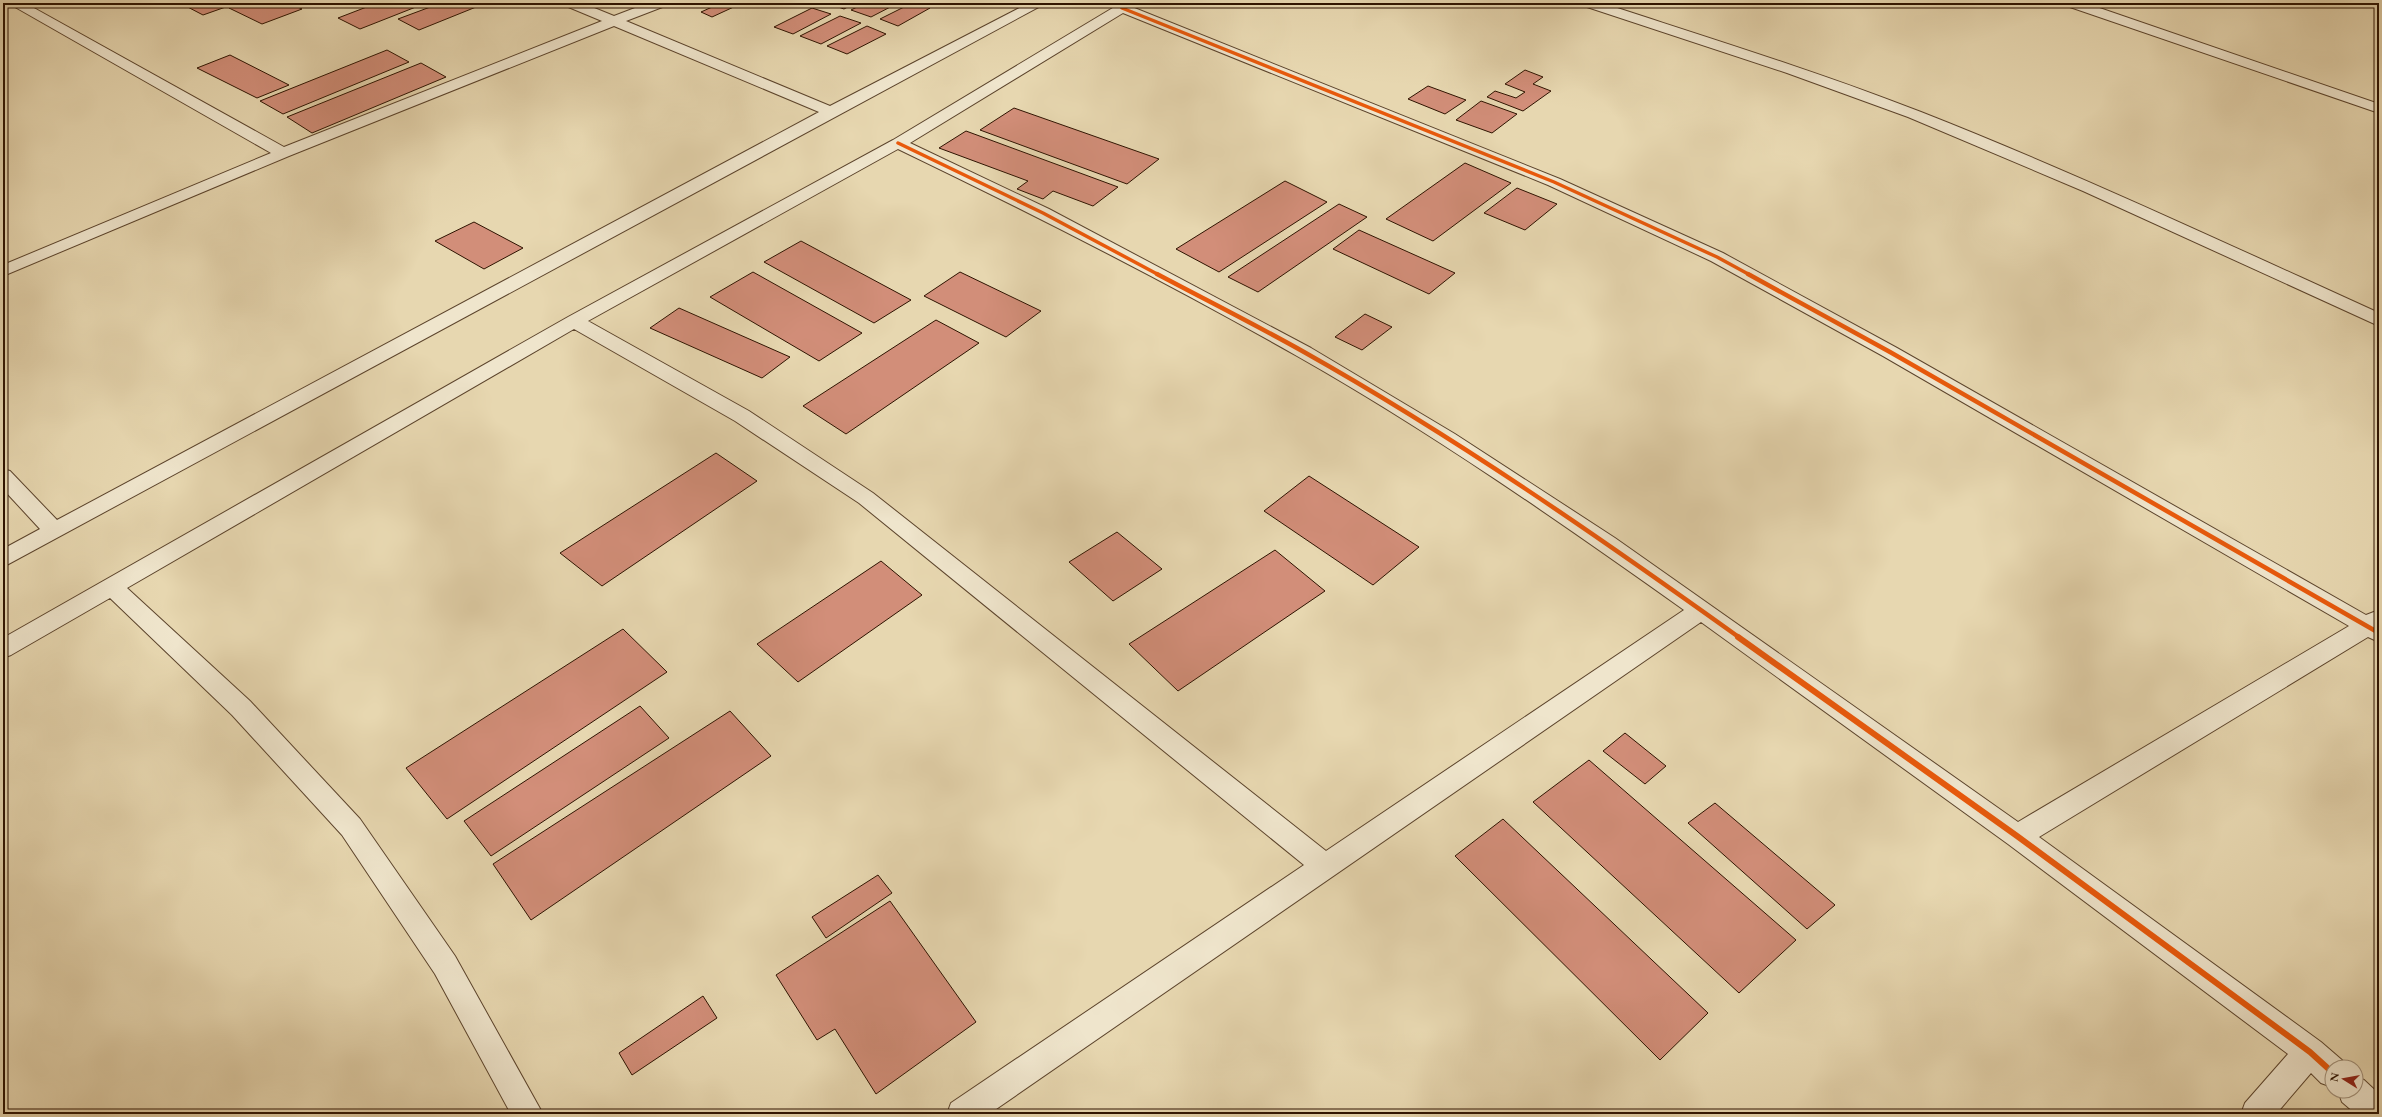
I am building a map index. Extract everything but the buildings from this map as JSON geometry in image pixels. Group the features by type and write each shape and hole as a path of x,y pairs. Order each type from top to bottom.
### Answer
{"street":[{"path":"15,3 283,153"},
{"path":"571,3 831,112"},
{"path":"3,271 283,153 660,3"},
{"path":"3,559 831,112 1039,3"},
{"path":"1589,3 1912,114 2082,186 2379,320"},
{"path":"2072,3 2379,109"},
{"path":"3,649 574,321 898,143 1126,6 1554,182 1717,257 1890,352 2375,625"},
{"path":"898,143 1044,213 1304,352 1448,438 1701,610 2017,836 2310,1052 2324,1065"},
{"path":"574,321 742,416 866,498 1326,866"},
{"path":"3,476 54,531"},
{"path":"112,587 241,708 351,827 446,965 528,1114"},
{"path":"962,1114 1701,610"},
{"path":"2017,836 2375,625"},
{"path":"2256,1114 2310,1052"},
{"path":"2362,1099 2379,1114"}],"cycle path":[{"path":"1122,8 1554,182 1717,257 1890,352 2379,633"},
{"path":"898,143 1043,213 1304,352 1448,439 1607,544 1701,610 2017,836 2310,1052 2324,1065"}]}
